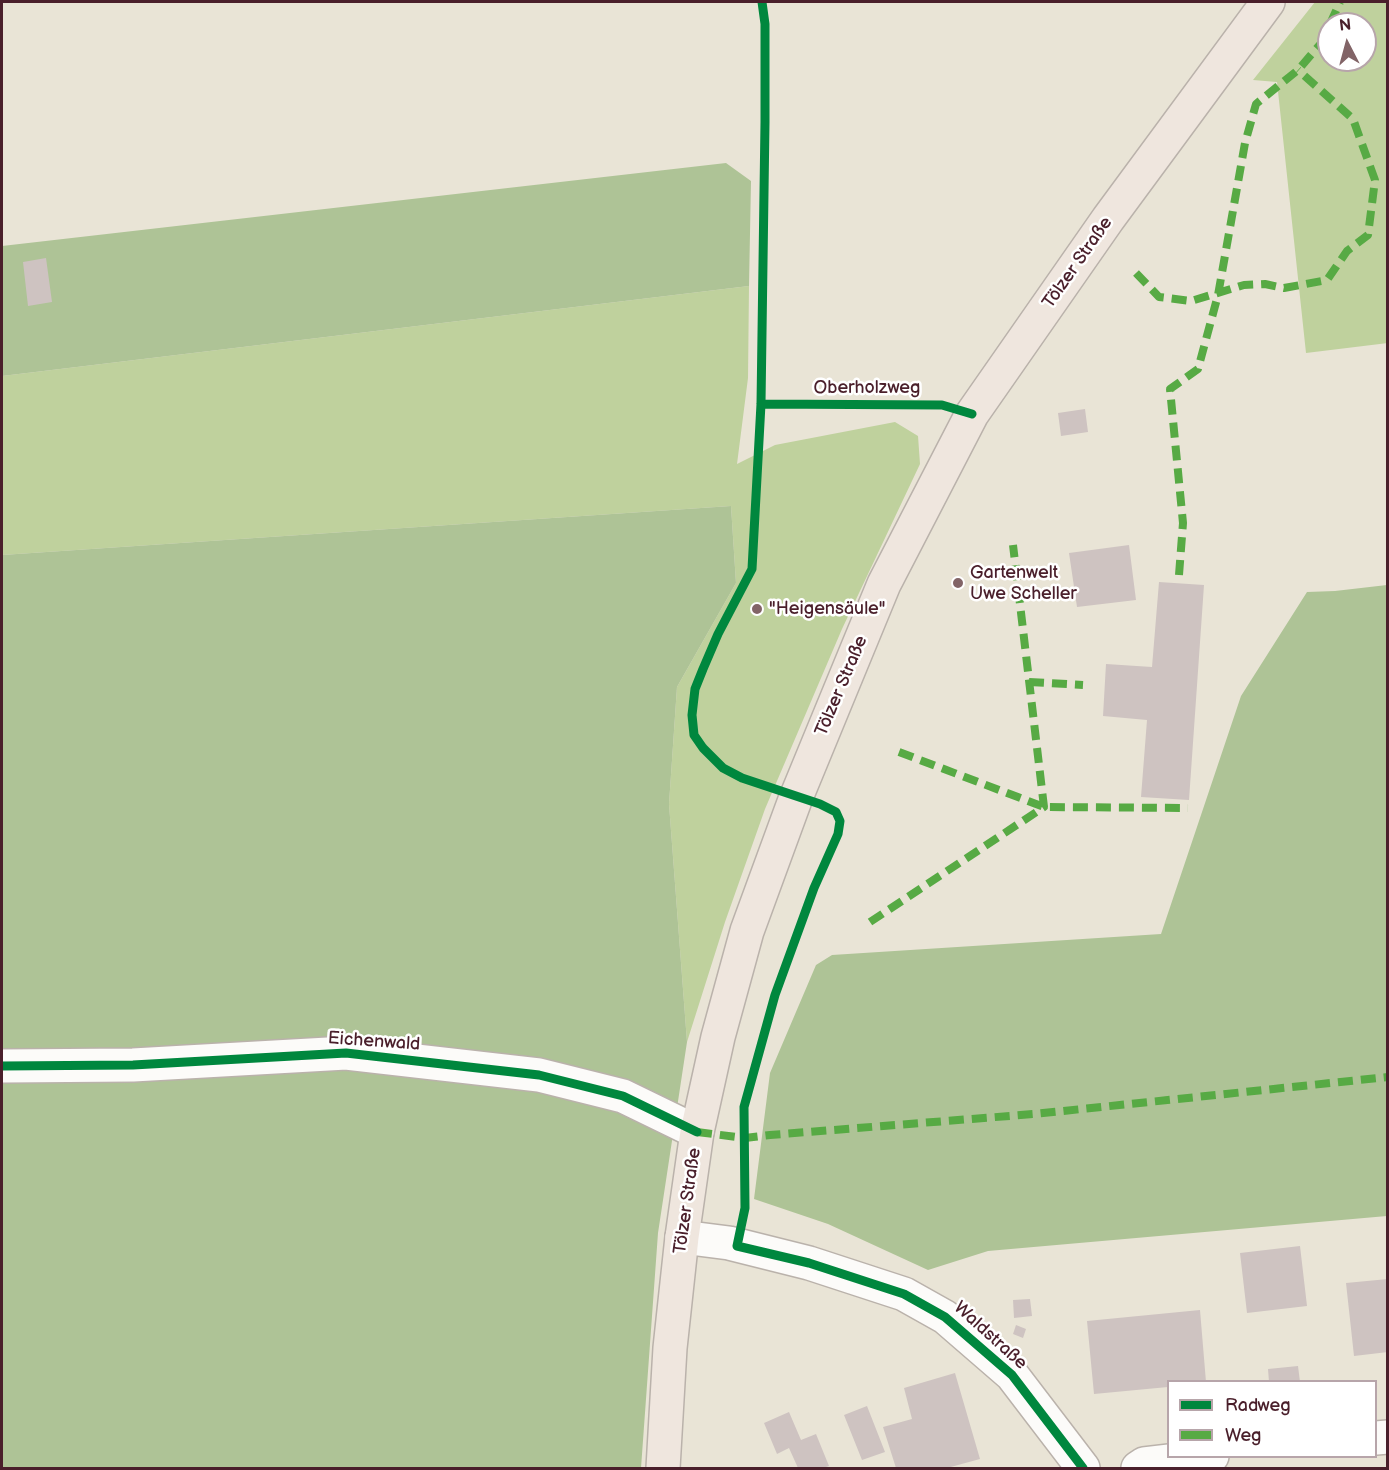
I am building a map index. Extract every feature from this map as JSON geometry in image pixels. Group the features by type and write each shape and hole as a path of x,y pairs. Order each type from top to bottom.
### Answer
{"main road":[{"name":"Tölzer Straße","path":"663,1468 670,1348 682,1237 697,1132 718,1037 747,931 795,800 885,584 972,414 1101,229 1268,2"}],"street":[{"name":"Eichenwald","path":"2,1066 134,1065 346,1053 539,1075 623,1096 697,1132"},
{"name":"Waldstraße","path":"682,1237 729,1243 809,1263 904,1294 945,1317 1012,1375 1083,1468"},
{"path":"1138,1468 1144,1464 1195,1458"}],"green space":[{"path":"1315,2 1387,2 1388,343 1306,353 1277,82 1253,80"},
{"path":"726,163 751,181 749,286 2,376 2,246"},
{"path":"749,286 748,378 737,464 775,445 895,422 918,436 920,464 842,629 765,809 725,922 687,1042 669,804 677,687 736,583 731,506 2,555 2,376"},
{"path":"731,506 736,583 677,687 669,804 687,1042 658,1233 641,1468 2,1468 2,555"},
{"path":"1387,585 1387,1216 988,1251 928,1270 828,1224 754,1199 770,1073 816,965 832,955 1161,934 1241,696 1307,592"}],"building":[{"path":"46,258 52,302 28,306 23,262"},
{"path":"1085,409 1088,432 1061,436 1058,413"},
{"path":"1129,545 1136,600 1077,607 1069,553"},
{"path":"1159,582 1204,585 1189,800 1141,797 1147,720 1103,716 1106,664 1152,667"},
{"path":"1300,1246 1307,1306 1247,1313 1240,1253"},
{"path":"1388,1279 1388,1352 1354,1356 1346,1283"},
{"path":"1030,1299 1032,1316 1014,1318 1013,1300"},
{"path":"1200,1310 1206,1380 1167,1380 1167,1387 1094,1394 1087,1321"},
{"path":"1016,1325 1026,1329 1023,1338 1013,1334"},
{"path":"1298,1366 1300,1380 1269,1380 1268,1369"},
{"path":"955,1373 980,1459 947,1468 896,1468 883,1427 912,1419 904,1388"},
{"path":"867,1406 885,1452 862,1460 844,1415"},
{"path":"789,1412 801,1440 816,1434 829,1466 798,1468 789,1448 777,1454 764,1423"}],"marked path":[{"path":"1335,12 1340,2"},
{"path":"1179,575 1183,523 1170,389 1198,369 1218,295 1245,143 1256,104 1298,70 1317,48"},
{"path":"1136,273 1159,297 1191,301 1244,285 1265,284 1284,288 1327,280 1347,251 1368,235 1375,180 1353,119 1298,70"},
{"path":"870,922 1044,807 1013,545"},
{"path":"1029,682 1083,685"},
{"path":"899,752 1044,807 1188,808"},
{"path":"697,1132 745,1138 1034,1114 1388,1077"}],"cycle path":[{"path":"762,2 765,24 765,122 761,404 752,569 718,634 703,669 695,689 692,715 694,735 703,748 723,768 742,778 820,804 836,812 840,821 838,834 814,888 775,995 744,1107 745,1208 737,1246 809,1263 904,1294 945,1317 1012,1375 1083,1468"},
{"name":"Oberholzweg","path":"761,404 942,405 972,414"},
{"path":"2,1066 133,1065 346,1053 539,1075 623,1096 697,1132"}],"place":[{"name":"Gartenwelt Uwe Scheller","path":"958,583"},
{"name":"\"Heigensäule\"","path":"757,609"}]}
